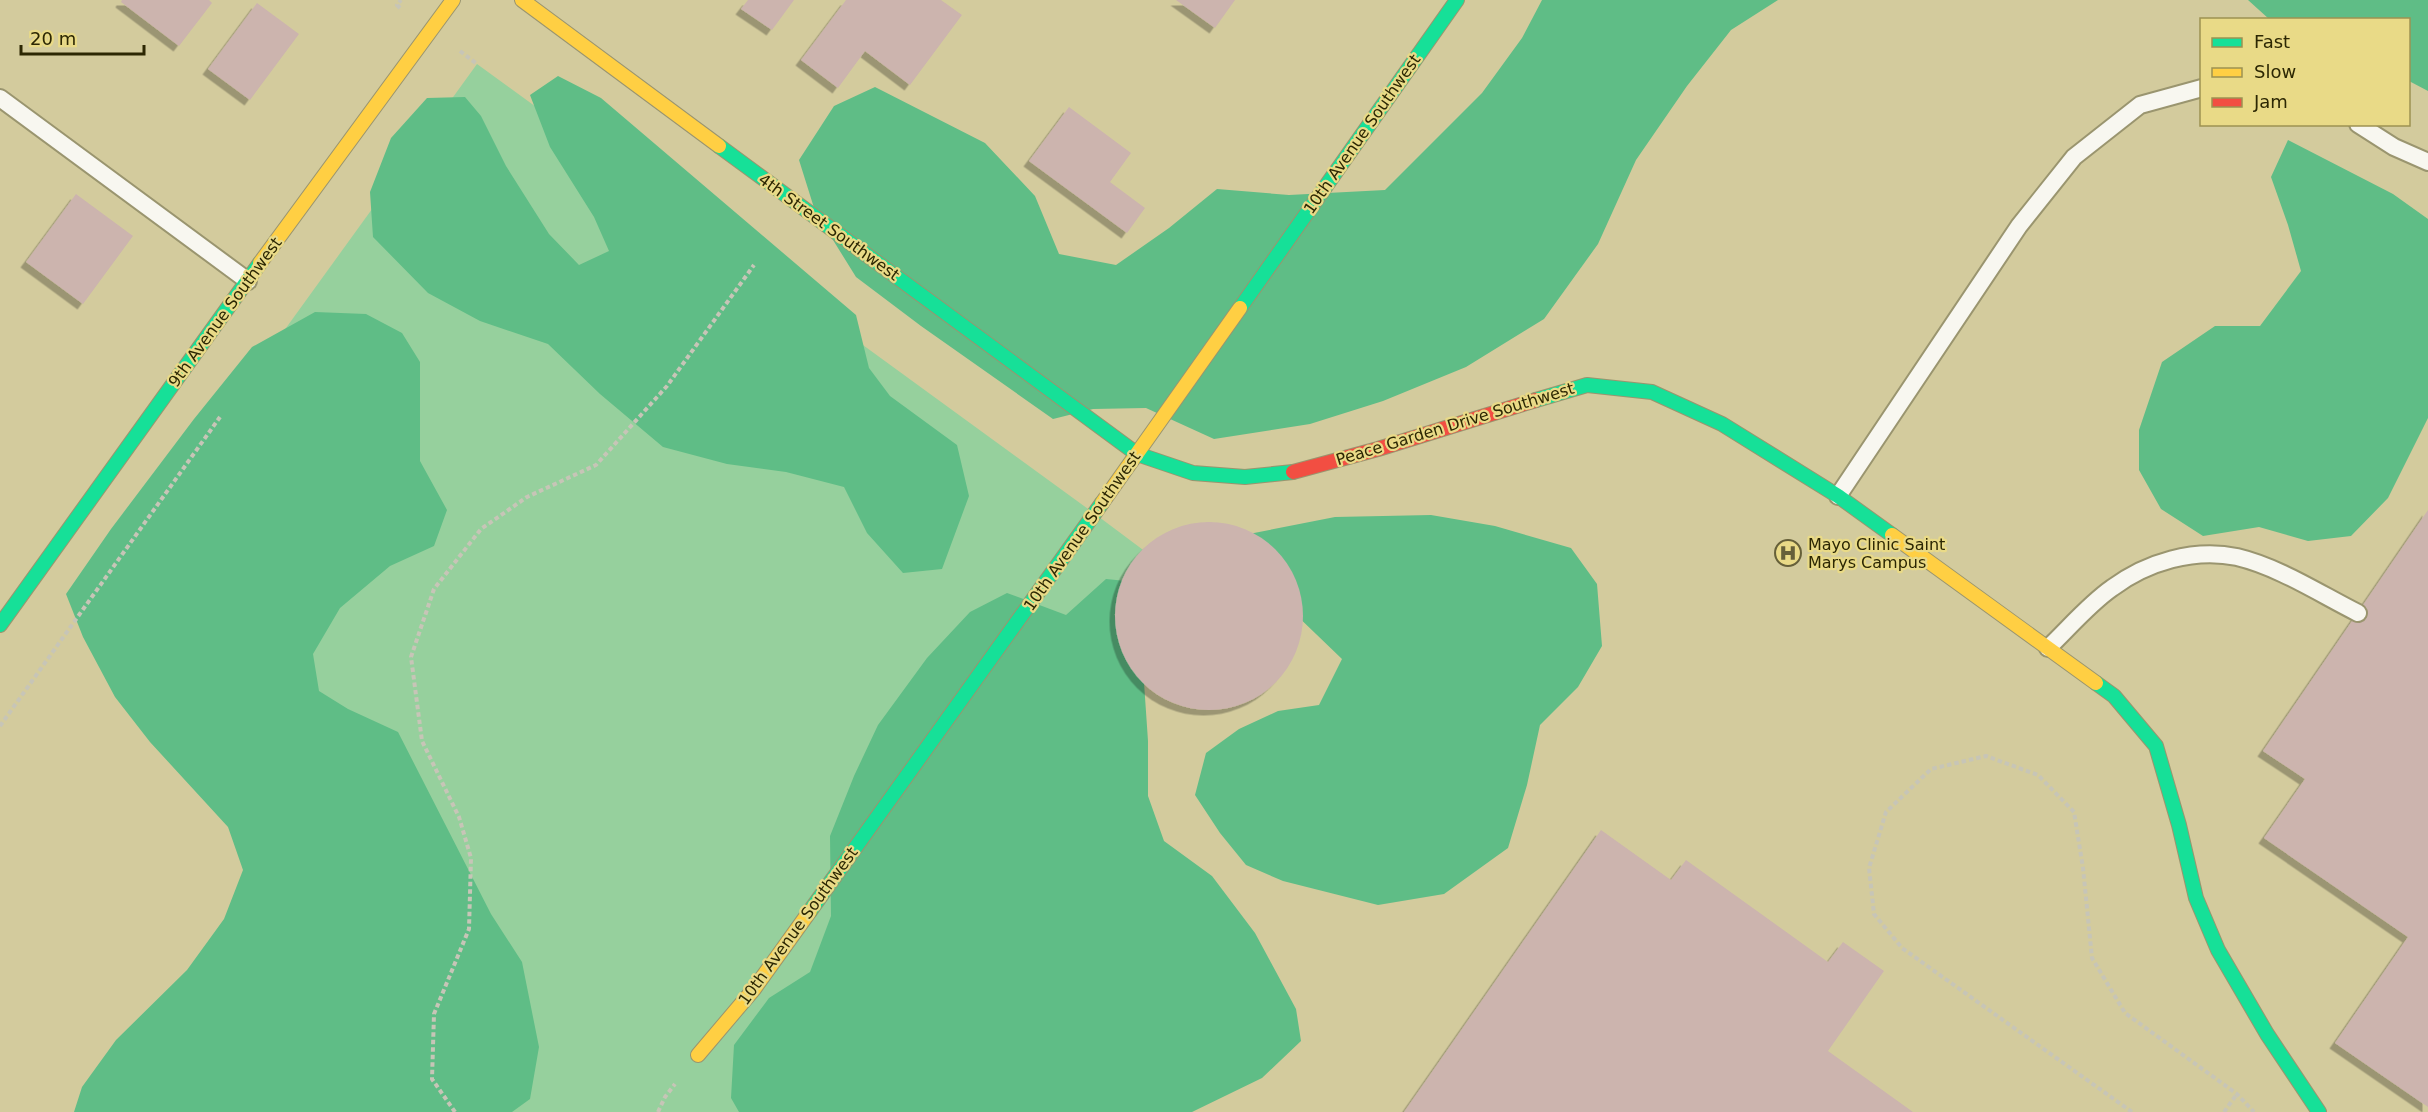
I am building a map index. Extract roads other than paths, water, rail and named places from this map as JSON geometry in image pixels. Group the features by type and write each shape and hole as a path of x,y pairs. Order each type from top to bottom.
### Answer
{"street":[{"name":"9th Avenue Southwest","path":"0,625 175,379 453,0"},
{"name":"4th Street Southwest","path":"522,0 1137,454"},
{"name":"10th Avenue Southwest","path":"698,1055 754,989 1137,454 1457,0"},
{"name":"Peace Garden Drive Southwest","path":"1137,454 1192,473 1245,477 1291,472 1378,449 1587,385 1652,392 1722,424 1838,496 2114,696 2156,746 2179,825 2196,898 2218,950 2267,1034 2319,1112"}],"lane":[{"path":"1838,496 2019,226 2074,157 2140,105 2200,89"},
{"path":"0,98 248,281"},
{"path":"2361,126 2394,147 2428,162"},
{"path":"2048,648 2112,588 2147,568 2189,554 2237,557 2277,572 2358,613"}],"place":[{"name":"Mayo Clinic Saint Marys Campus","path":"1788,553"}]}
